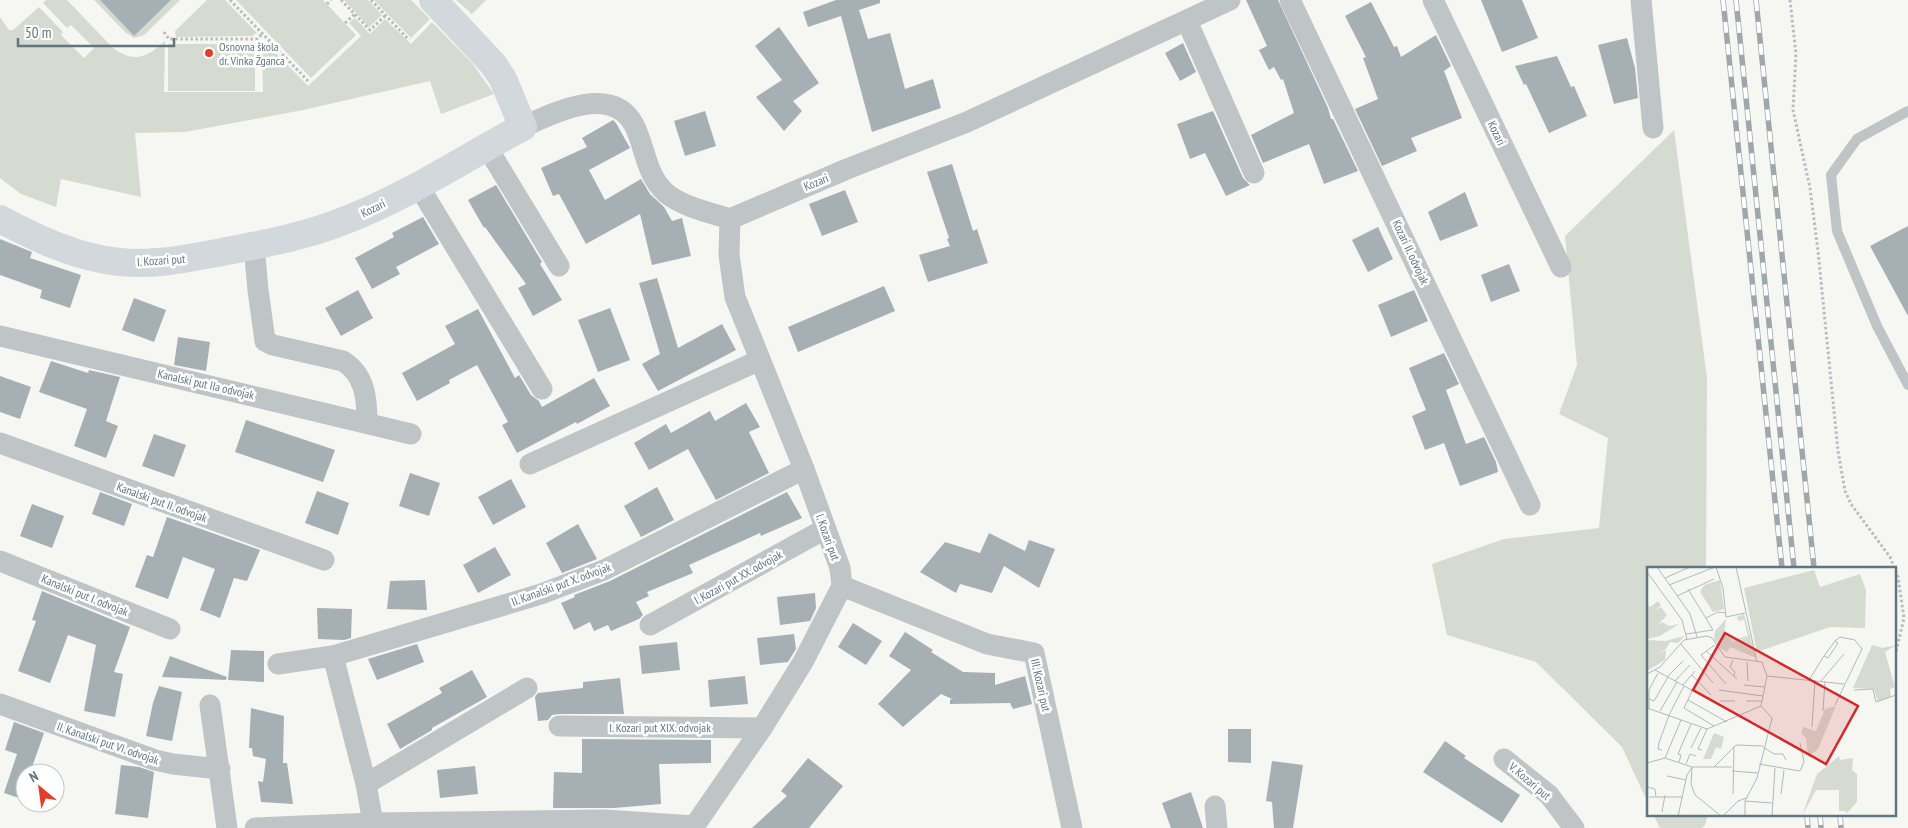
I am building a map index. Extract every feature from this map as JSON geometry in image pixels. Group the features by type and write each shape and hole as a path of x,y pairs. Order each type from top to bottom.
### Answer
{"street":[{"path":"433,0 493,64 503,79 523,127"},
{"name":"Kozari","path":"328,227 366,212 558,110 586,103 611,105 624,112 634,124 651,174 667,194 694,208 730,219 847,169 967,122 1187,21 1207,6 1230,0"},
{"name":"Kozari II. odvojak","path":"1290,0 1530,505"},
{"name":"Kozari","path":"1433,0 1561,267"},
{"path":"1641,0 1653,128"},
{"path":"1187,21 1254,173"},
{"path":"487,147 559,266"},
{"path":"418,185 542,389"},
{"name":"I. Kozari put","path":"0,219 55,245 92,257 121,262 149,263 182,260 254,246 328,227"},
{"name":"I. Kozari put","path":"730,219 729,255 735,297 804,469 840,568 842,586"},
{"path":"254,246 265,341 273,345 343,361 352,366 365,391 367,422"},
{"name":"Kanalski put IIa odvojak","path":"0,336 412,434"},
{"path":"530,464 760,360"},
{"name":"Kanalski put II. odvojak","path":"0,443 324,560"},
{"name":"II. Kanalski put X. odvojak","path":"278,664 333,656 541,594 604,570 804,469"},
{"name":"I. Kozari put XX. odvojak","path":"650,624 826,529"},
{"name":"Kanalski put I. odvojak","path":"0,561 170,629"},
{"path":"256,828 372,823 605,820 694,827 762,728 803,662 842,586"},
{"name":"III. Kozari put","path":"842,586 987,644 1034,653 1072,828"},
{"path":"333,656 366,784 372,823"},
{"path":"366,784 527,688"},
{"name":"II. Kanalski put VI. odvojak","path":"0,704 155,760 220,769"},
{"path":"210,705 227,828"},
{"name":"I. Kozari put XIX. odvojak","path":"559,726 762,728"},
{"name":"V. Kozari put","path":"1504,759 1549,795 1574,828"},
{"path":"1215,806 1217,828"}],"lane":[{"path":"1908,111 1857,139 1831,175 1837,231 1876,326 1908,385"}],"path":[{"path":"230,0 309,82"},
{"path":"326,4 331,0"},
{"path":"341,0 370,30 386,16"},
{"path":"371,0 409,40"},
{"path":"1790,0 1796,54 1793,110 1810,188 1838,451 1845,491 1851,504 1890,557 1894,567"},
{"path":"345,23 354,14"},
{"path":"164,32 169,39 258,39 262,34"},
{"path":"1896,572 1904,618 1896,652"}],"shaded area":[{"path":"46,0 67,0 113,48 127,56 146,55 165,41 164,92 263,92 262,42 265,42 308,86 361,36 349,23 355,18 370,34 385,19 411,44 432,22 472,63 494,94 441,114 430,81 303,110 185,132 135,133 141,197 61,179 56,207 21,194 0,178 0,17 9,30 13,30 39,7 63,32 61,35 84,58 94,48 71,25 67,28 43,3"},
{"path":"94,0 100,0 134,35 171,0 180,0 144,35 134,38 125,32"},
{"path":"207,0 225,0 257,33 252,36 176,37 175,31"},
{"path":"236,0 323,0 356,35 311,78"},
{"path":"344,0 368,0 382,15 369,27"},
{"path":"374,0 411,0 430,19 411,38"},
{"path":"456,0 486,0 472,14"},
{"path":"168,44 255,44 255,91 168,91"},
{"path":"1674,130 1707,378 1706,567 1647,567 1647,801 1622,747 1536,662 1447,635 1432,564 1504,539 1599,528 1608,438 1559,414 1577,365 1565,236"},
{"path":"1654,816 1707,816 1702,828 1660,828"}],"building":[{"path":"100,0 171,0 134,36"},
{"path":"836,0 880,0 880,3 859,10 868,39 890,33 905,89 933,79 941,108 872,132 841,16 808,27 803,12"},
{"path":"1246,0 1278,0 1328,108 1331,119 1333,119 1358,171 1324,184 1309,144 1263,163 1251,135 1294,113 1283,79 1281,80 1274,67 1269,70 1259,50 1267,46"},
{"path":"1481,0 1522,0 1538,38 1502,52"},
{"path":"1371,2 1394,47 1397,46 1401,57 1436,35 1451,66 1444,71 1462,118 1411,138 1417,151 1382,166 1355,109 1378,99 1363,58 1366,57 1345,16"},
{"path":"779,27 819,83 793,101 802,111 784,131 756,97 782,80 755,46"},
{"path":"1627,38 1635,68 1638,98 1614,104 1598,45"},
{"path":"1183,43 1196,72 1180,81 1165,53"},
{"path":"1557,56 1571,87 1574,86 1587,116 1549,133 1526,84 1524,85 1515,66"},
{"path":"705,111 716,146 685,156 674,121"},
{"path":"1213,111 1243,178 1250,185 1226,196 1205,153 1190,159 1177,124"},
{"path":"613,120 630,148 589,170 605,200 641,179 650,194 664,207 672,221 682,218 691,256 652,265 640,214 586,244 559,194 553,196 541,168 587,147 582,138"},
{"path":"952,164 973,231 977,229 988,263 928,282 919,255 950,246 927,172"},
{"path":"496,185 542,262 540,264 562,300 533,316 518,288 526,284 484,228 468,200"},
{"path":"845,190 858,222 822,236 809,204"},
{"path":"1465,192 1478,226 1440,241 1428,212"},
{"path":"423,217 439,244 396,267 400,274 372,289 355,258 394,237 392,233"},
{"path":"1908,226 1908,316 1870,246"},
{"path":"1378,227 1393,259 1368,272 1352,240"},
{"path":"0,239 32,252 30,258 81,275 70,308 40,298 42,290 0,275"},
{"path":"1509,264 1520,291 1491,302 1481,275"},
{"path":"657,278 678,348 722,324 736,350 658,391 642,364 660,354 639,283"},
{"path":"884,286 895,311 798,352 788,327"},
{"path":"358,290 373,318 341,336 325,308"},
{"path":"1414,290 1428,321 1391,337 1378,305"},
{"path":"134,298 166,310 154,342 122,330"},
{"path":"610,308 630,360 598,372 578,320"},
{"path":"478,309 515,378 519,375 531,395 539,401 542,407 594,378 610,406 517,453 502,425 508,422 477,365 449,380 450,383 417,401 402,373 455,344 445,326"},
{"path":"178,337 210,342 206,371 174,365"},
{"path":"1444,353 1459,384 1446,390 1466,444 1484,437 1496,462 1498,472 1460,486 1444,443 1425,450 1412,416 1426,410 1409,368"},
{"path":"51,361 88,373 89,370 120,377 106,421 118,426 106,458 74,446 87,409 39,392"},
{"path":"0,376 31,387 20,419 0,412"},
{"path":"746,403 760,427 749,432 769,473 716,500 688,449 649,470 634,443 666,424 671,433 710,411 715,421"},
{"path":"246,420 335,450 323,482 235,452"},
{"path":"154,434 186,445 174,477 142,466"},
{"path":"410,473 440,483 429,516 399,506"},
{"path":"511,479 526,507 493,525 478,497"},
{"path":"657,487 674,520 641,537 624,506"},
{"path":"317,491 349,503 338,535 305,523"},
{"path":"100,492 132,504 124,526 92,514"},
{"path":"787,492 802,518 761,536 760,533 689,565 693,573 647,592 649,596 636,602 643,615 639,619 611,631 608,625 594,631 590,622 574,630 561,603 575,597 574,595 610,581"},
{"path":"32,504 64,516 52,548 20,536"},
{"path":"167,517 260,550 247,581 234,578 220,618 200,610 215,569 183,557 168,599 135,587 147,555 153,557"},
{"path":"578,524 597,559 562,573 546,543"},
{"path":"989,533 1025,551 1029,540 1055,549 1039,588 1004,566 992,593 960,584 956,593 920,572 945,542 980,553"},
{"path":"495,547 511,575 478,593 463,565"},
{"path":"425,580 427,610 387,609 390,581"},
{"path":"42,591 130,627 114,672 123,674 115,717 84,711 96,645 68,635 50,683 18,671 36,621 32,620"},
{"path":"815,593 816,608 810,621 780,625 777,597"},
{"path":"317,608 352,609 351,638 344,640 318,639"},
{"path":"853,623 882,641 866,665 838,647"},
{"path":"905,632 933,650 931,652 963,672 995,673 995,685 1025,676 1032,704 1013,709 1010,703 950,704 952,699 941,694 903,727 878,704 911,670 889,656"},
{"path":"794,634 796,649 788,662 760,665 757,638"},
{"path":"677,642 680,670 642,674 639,646"},
{"path":"417,644 424,662 377,680 368,659"},
{"path":"231,650 264,651 264,682 228,680"},
{"path":"170,656 227,677 226,680 162,677"},
{"path":"472,670 487,697 432,728 432,730 400,749 387,724 442,693 439,688"},
{"path":"745,676 748,704 710,707 708,680"},
{"path":"620,678 624,714 559,714 552,715 548,720 538,721 535,697 538,693 583,688 583,682"},
{"path":"159,686 182,692 172,741 146,736 153,703"},
{"path":"251,708 284,716 283,763 287,763 293,804 261,802 258,781 263,782 266,759 253,756 252,748 249,748"},
{"path":"14,722 44,733 34,763 15,763 15,797 4,793 17,754 5,750"},
{"path":"1228,729 1251,729 1251,763 1228,762"},
{"path":"582,739 711,740 711,763 659,764 661,804 614,808 553,808 554,772 582,773"},
{"path":"1445,741 1466,756 1464,758 1520,795 1502,823 1423,772"},
{"path":"808,758 843,786 809,828 752,828 787,796 781,791"},
{"path":"1272,761 1303,765 1293,828 1274,828 1272,802 1266,801"},
{"path":"121,765 139,767 154,772 148,818 115,814"},
{"path":"475,766 478,794 440,798 437,770"},
{"path":"1191,792 1203,828 1171,828 1162,803"}],"railway":[{"path":"1723,0 1782,567"},
{"path":"1736,0 1794,567"},
{"path":"1756,0 1814,567"},
{"path":"1807,816 1808,828"},
{"path":"1820,816 1821,828"},
{"path":"1840,816 1841,828"}],"place":[{"name":"Osnovna škola dr. Vinka Žganca","path":"209,53"}]}
